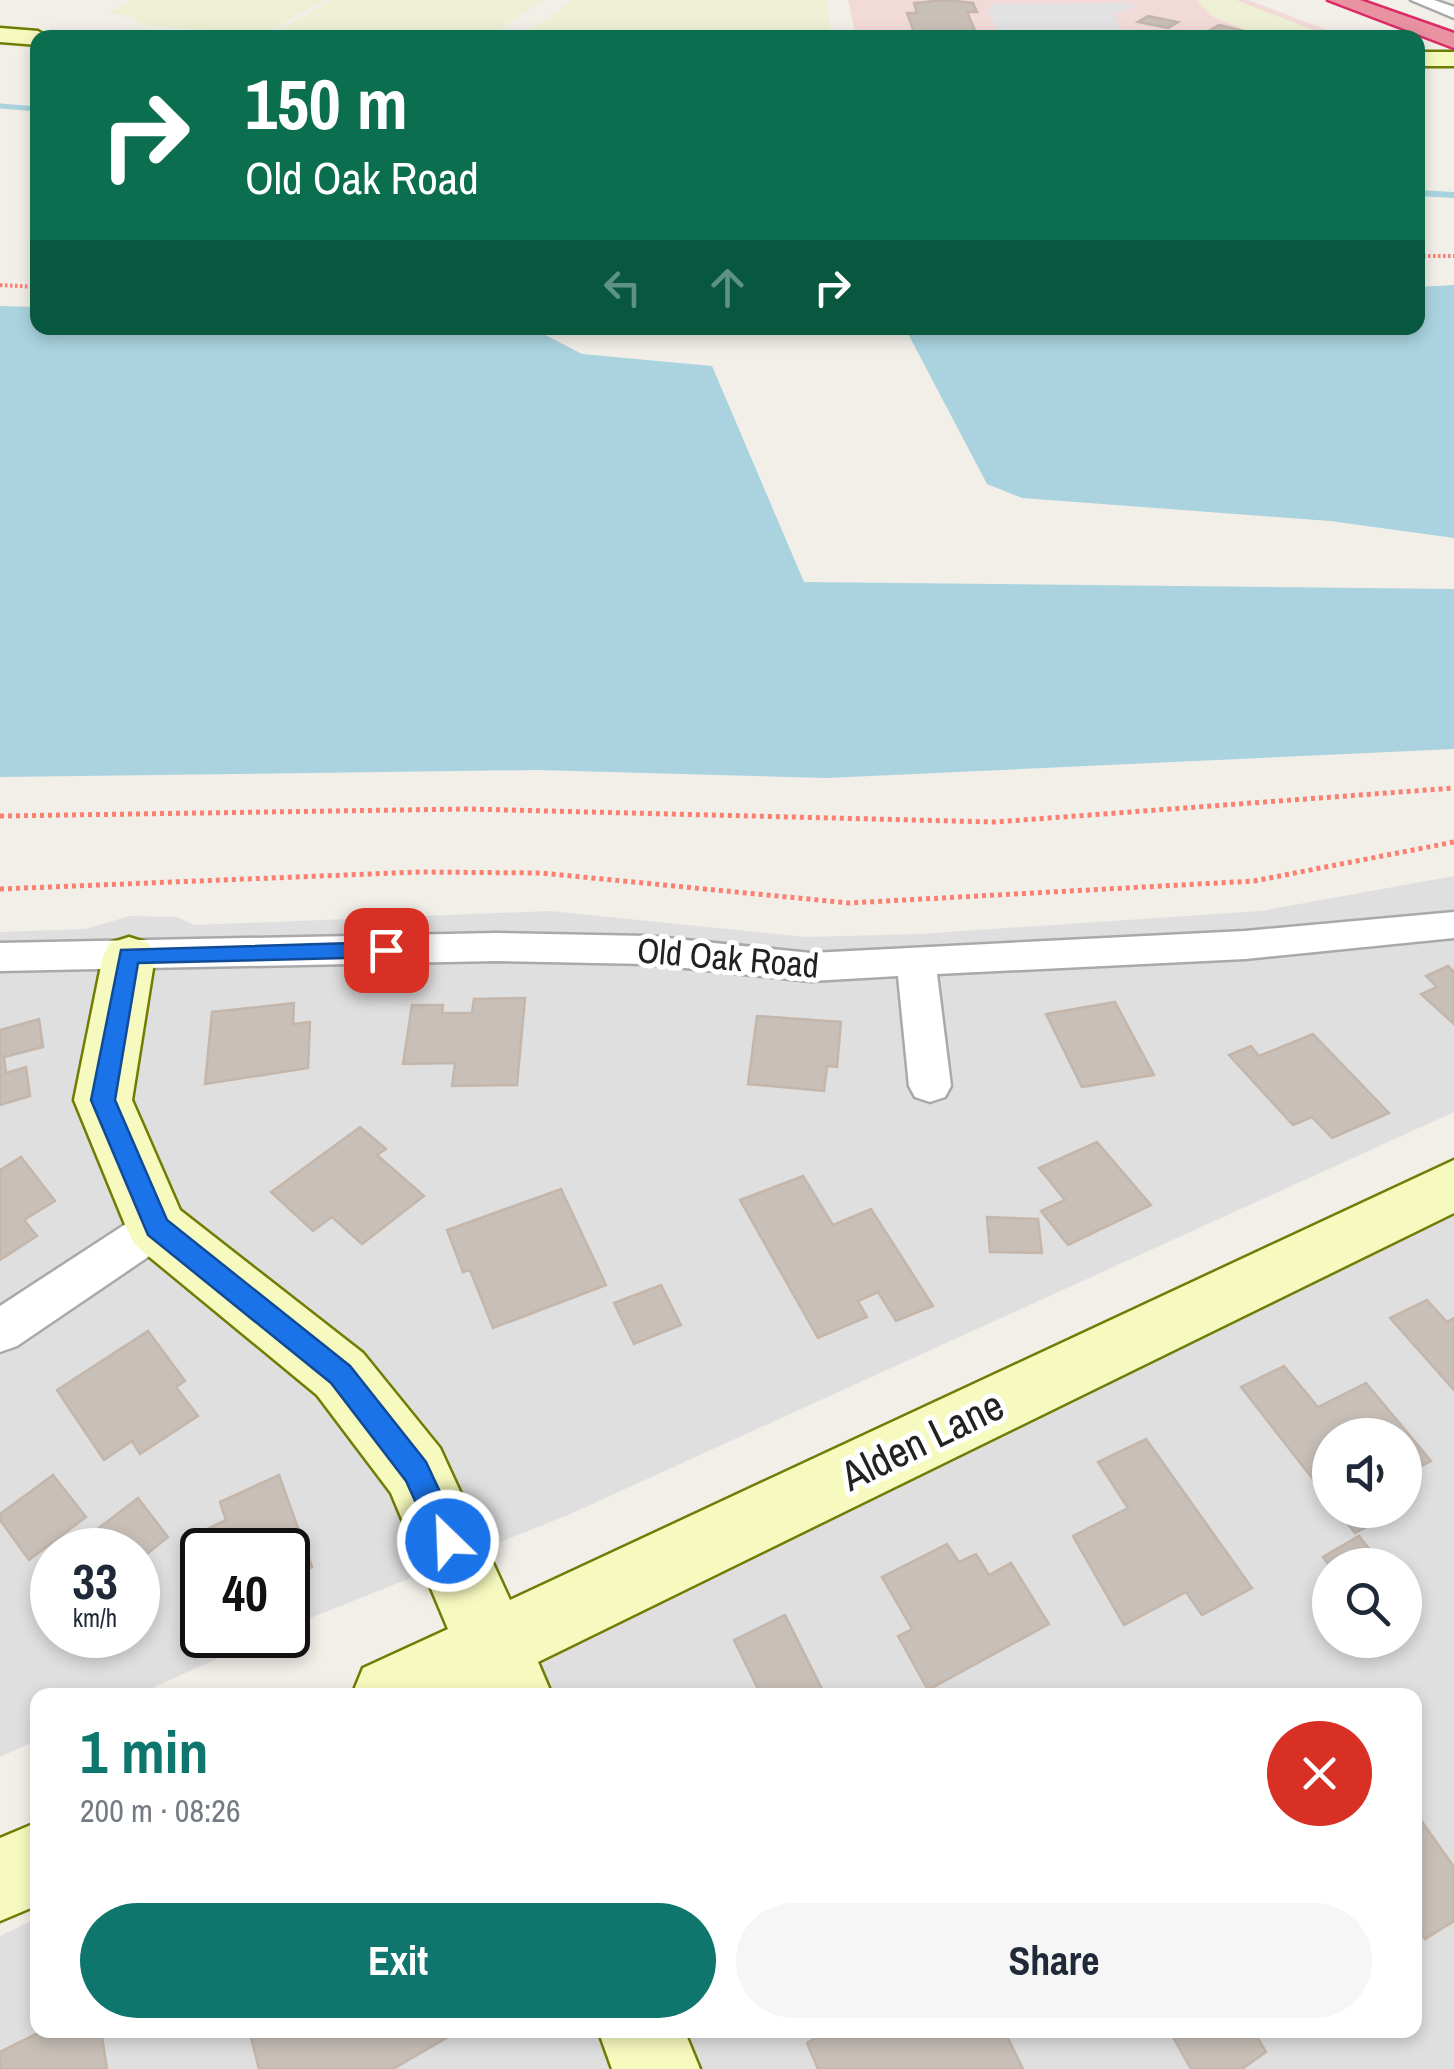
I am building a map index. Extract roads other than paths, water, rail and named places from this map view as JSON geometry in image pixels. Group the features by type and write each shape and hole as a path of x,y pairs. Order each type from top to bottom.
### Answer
{"highway":[{"path":"1339,0 1423,30"},
{"path":"1359,0 1454,30"},
{"path":"1376,0 1454,30"},
{"path":"1425,31 1454,41"}],"street":[{"path":"1420,0 1454,13"},
{"path":"0,35 30,37"},
{"path":"1425,58 1454,59"},
{"name":"Old Oak Road","path":"0,957 496,947 646,950 811,967 1246,945 1454,925"},
{"path":"129,956 103,1100 157,1227 340,1374 416,1471 505,1670"},
{"path":"916,964 930,1086"},
{"name":"Alden Lane","path":"422,1688 505,1670 1454,1186"},
{"path":"0,1331 157,1227"},
{"path":"0,1880 30,1866"},
{"path":"644,2038 656,2069"}],"water":[{"path":"1454,285 1454,538 1330,521 1022,498 987,484 909,335 1425,335 1425,287"},
{"path":"0,306 30,307 30,335 545,335 582,354 712,366 804,582 1454,589 1454,749 827,778 537,770 0,777"}],"waterway":[{"path":"0,106 30,108"},
{"path":"1425,193 1454,195"}]}
